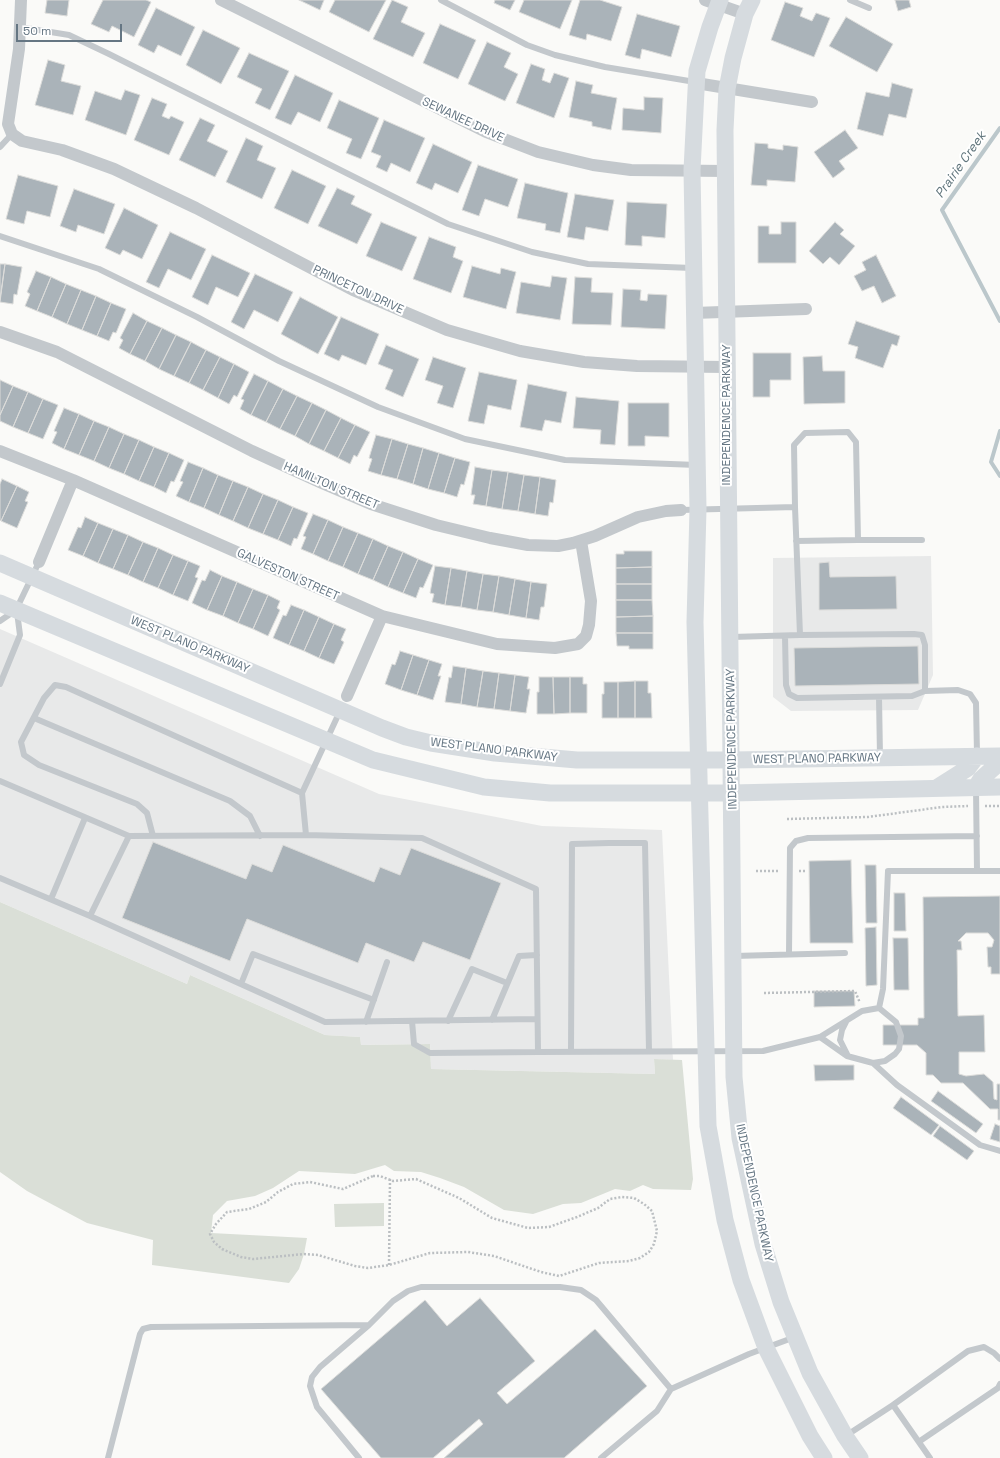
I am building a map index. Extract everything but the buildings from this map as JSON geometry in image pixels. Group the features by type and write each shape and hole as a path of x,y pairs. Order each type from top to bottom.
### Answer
{"main road":[{"path":"714,1 702,50 696,83 692,170 698,465 695,622 708,1126 725,1220 741,1280 766,1348 810,1436 824,1458"},
{"name":"INDEPENDENCE PARKWAY","path":"749,7 732,58 726,89 727,508 731,637 734,1078 740,1138 763,1244 781,1302 810,1373 860,1458"},
{"name":"WEST PLANO PARKWAY","path":"0,563 32,578 344,703 406,737 456,747 577,760 732,760 1000,756"},
{"path":"0,603 373,760 484,787 550,793 732,793 1000,787"},
{"path":"936,788 968,768 977,756"},
{"path":"976,787 981,779 1000,762"}],"street":[{"path":"12,134 8,124 20,49 21,0"},
{"name":"SEWANEE DRIVE","path":"221,0 486,132 538,152 593,165 623,169 725,171"},
{"path":"714,1 749,7"},
{"path":"696,83 812,102"},
{"name":"PRINCETON DRIVE","path":"12,134 22,141 62,150 114,169 196,208 353,290 447,330 520,351 554,357 637,366 726,367"},
{"path":"694,313 806,309"},
{"name":"HAMILTON STREET","path":"0,332 57,352 252,451 371,504 436,524 490,538 528,545 558,546 582,540 638,517 666,511 681,510"},
{"name":"GALVESTON STREET","path":"0,452 73,480 382,616 496,644 555,648 578,644 586,636 590,625 591,601 582,540"},
{"path":"39,562 73,480"},
{"path":"344,703 382,616"}],"lane":[{"path":"441,0 527,45 555,55 605,67 696,83"},
{"path":"850,0 869,8"},
{"path":"20,27 69,35 448,224 532,252 588,264 694,268"},
{"path":"0,147 12,134"},
{"path":"0,236 99,269 197,316 279,361 378,407 466,439 565,460 698,465"},
{"path":"800,635 794,445 805,433 848,432 856,442 858,540"},
{"path":"681,510 795,507"},
{"path":"796,541 922,540"},
{"path":"0,621 16,610 39,562"},
{"path":"0,684 20,634 16,610"},
{"path":"731,637 800,635 922,635 925,644 925,691"},
{"path":"785,636 786,685 789,694 797,698 912,696 925,691 958,690 970,694 976,703 977,756"},
{"path":"153,836 147,813 137,804 40,765 24,755 22,742 44,698 55,685 66,687 302,793"},
{"path":"879,697 880,758"},
{"path":"306,835 302,793 344,703"},
{"path":"34,718 230,801 250,816 260,836"},
{"path":"0,781 129,836 306,835 422,838 536,889 538,1052"},
{"path":"976,787 977,871"},
{"path":"51,899 85,818"},
{"path":"90,916 129,836"},
{"path":"789,954 790,848 796,841 808,838 977,836"},
{"path":"571,1052 572,844 631,843 645,843 649,1051"},
{"path":"880,1008 884,988 888,872 1000,871"},
{"path":"0,878 90,916 324,1022 538,1019"},
{"path":"732,956 845,953"},
{"path":"241,984 253,954 374,1000"},
{"path":"492,1020 519,956 537,955"},
{"path":"366,1022 387,962"},
{"path":"448,1020 472,969 507,983"},
{"path":"412,1021 414,1044 430,1053 706,1050 763,1051 820,1038 862,1011 880,1008"},
{"path":"820,1038 847,1056 873,1063 885,1061 899,1049 900,1036 896,1022 880,1008"},
{"path":"846,1021 840,1040 847,1056"},
{"path":"873,1063 897,1085 980,1145 1000,1151"},
{"path":"359,1458 317,1407 310,1386 312,1377 320,1367 403,1294 421,1287 560,1287 581,1290 596,1300 671,1389"},
{"path":"108,1458 143,1329 151,1327 369,1325"},
{"path":"601,1458 656,1411 671,1389 794,1337"},
{"path":"846,1436 893,1405 968,1351 984,1348 994,1353 1000,1359"},
{"path":"920,1441 1000,1384"},
{"path":"893,1405 920,1441 930,1458"}],"path":[{"path":"787,819 868,817 942,807 963,806"},
{"path":"990,806 1000,806"},
{"path":"796,871 807,870"},
{"path":"756,871 778,871"},
{"path":"764,993 855,991 860,1003"},
{"path":"373,1176 390,1179 416,1179 459,1198 492,1218 528,1228 549,1227 578,1217 598,1208 610,1199 634,1198 652,1211 657,1231 654,1244 649,1252 640,1258 599,1263 559,1276 494,1256 468,1252 430,1253 389,1265 368,1268 355,1266 318,1255 304,1254 263,1259 247,1258 222,1249 214,1242 210,1234 216,1224 228,1212 249,1209 266,1202 278,1192 293,1184 310,1182 343,1189 373,1176"},
{"path":"389,1265 390,1179"}],"shaded area":[{"path":"931,556 933,675 918,710 791,711 773,697 773,558"},
{"path":"0,629 379,794 542,826 662,830 673,1060 654,1059 655,1074 431,1069 430,1044 361,1045 360,1037 325,1035 190,975 187,984 0,902"},
{"path":"0,902 187,984 190,975 325,1035 360,1037 361,1045 430,1044 431,1069 655,1074 654,1059 682,1060 693,1179 691,1190 653,1189 643,1185 630,1191 615,1189 581,1203 563,1204 533,1214 504,1210 464,1187 421,1172 394,1171 385,1165 355,1174 299,1171 273,1188 255,1196 227,1201 213,1215 211,1233 307,1238 299,1269 289,1283 152,1265 153,1240 87,1223 27,1191 0,1172"},
{"path":"384,1203 384,1226 335,1227 334,1204"}],"waterway":[{"name":"Prairie Creek","path":"1000,128 942,210 1000,321"},
{"name":"Prairie Creek","path":"1000,431 991,462 1000,476"}]}
